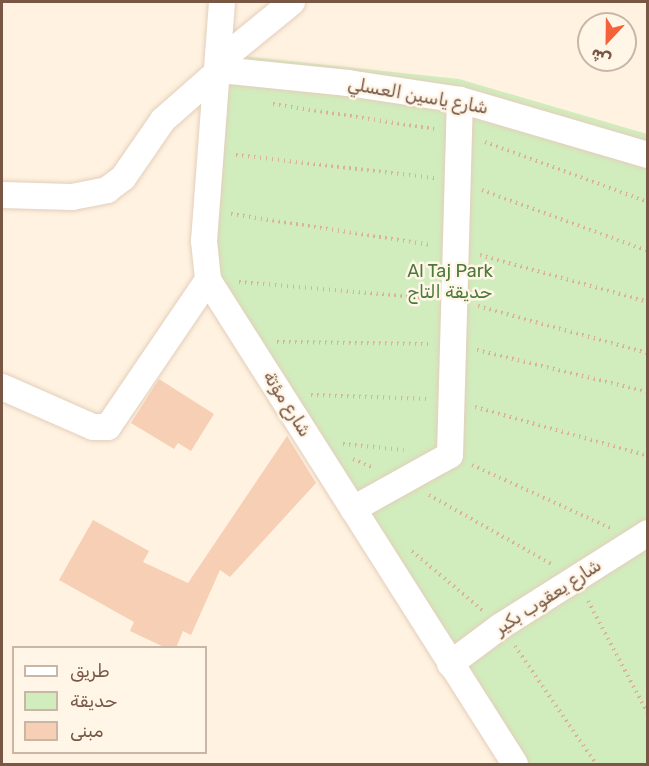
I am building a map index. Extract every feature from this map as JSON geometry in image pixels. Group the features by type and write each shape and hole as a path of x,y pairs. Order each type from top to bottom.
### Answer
{"street":[{"name":"شارع مؤتة","path":"222,2 220,65 204,250 208,280 515,765"},
{"path":"2,195 72,196 107,190 118,184 163,120 220,65 292,2"},
{"name":"شارع ياسين العسلي","path":"220,65 460,100 648,154"},
{"path":"353,509 450,455 460,100"},
{"path":"2,387 93,427 108,427 208,280"},
{"name":"شارع يعقوب بكير","path":"450,664 501,626 643,537"}],"path":[{"path":"262,102 458,133 648,202"},
{"path":"212,152 457,180 648,251"},
{"path":"207,210 456,248 648,302"},
{"path":"208,280 454,300 648,353"},
{"path":"249,342 453,344 648,392"},
{"path":"282,394 452,400 648,456"},
{"path":"310,440 450,455 643,537"},
{"path":"310,440 403,481 576,578 648,714"},
{"path":"403,543 501,626 596,765"}],"green space":[{"name":"Al Taj Park حديقة التاج","path":"232,55 459,79 647,134 647,764 528,764 210,274"}],"building":[{"path":"159,379 214,414 191,451 178,443 174,449 131,423"},
{"path":"287,436 316,483 230,577 220,570 191,635 183,631 177,646 162,646 130,631 134,622 59,580 93,520 149,551 143,562 188,583"}]}
